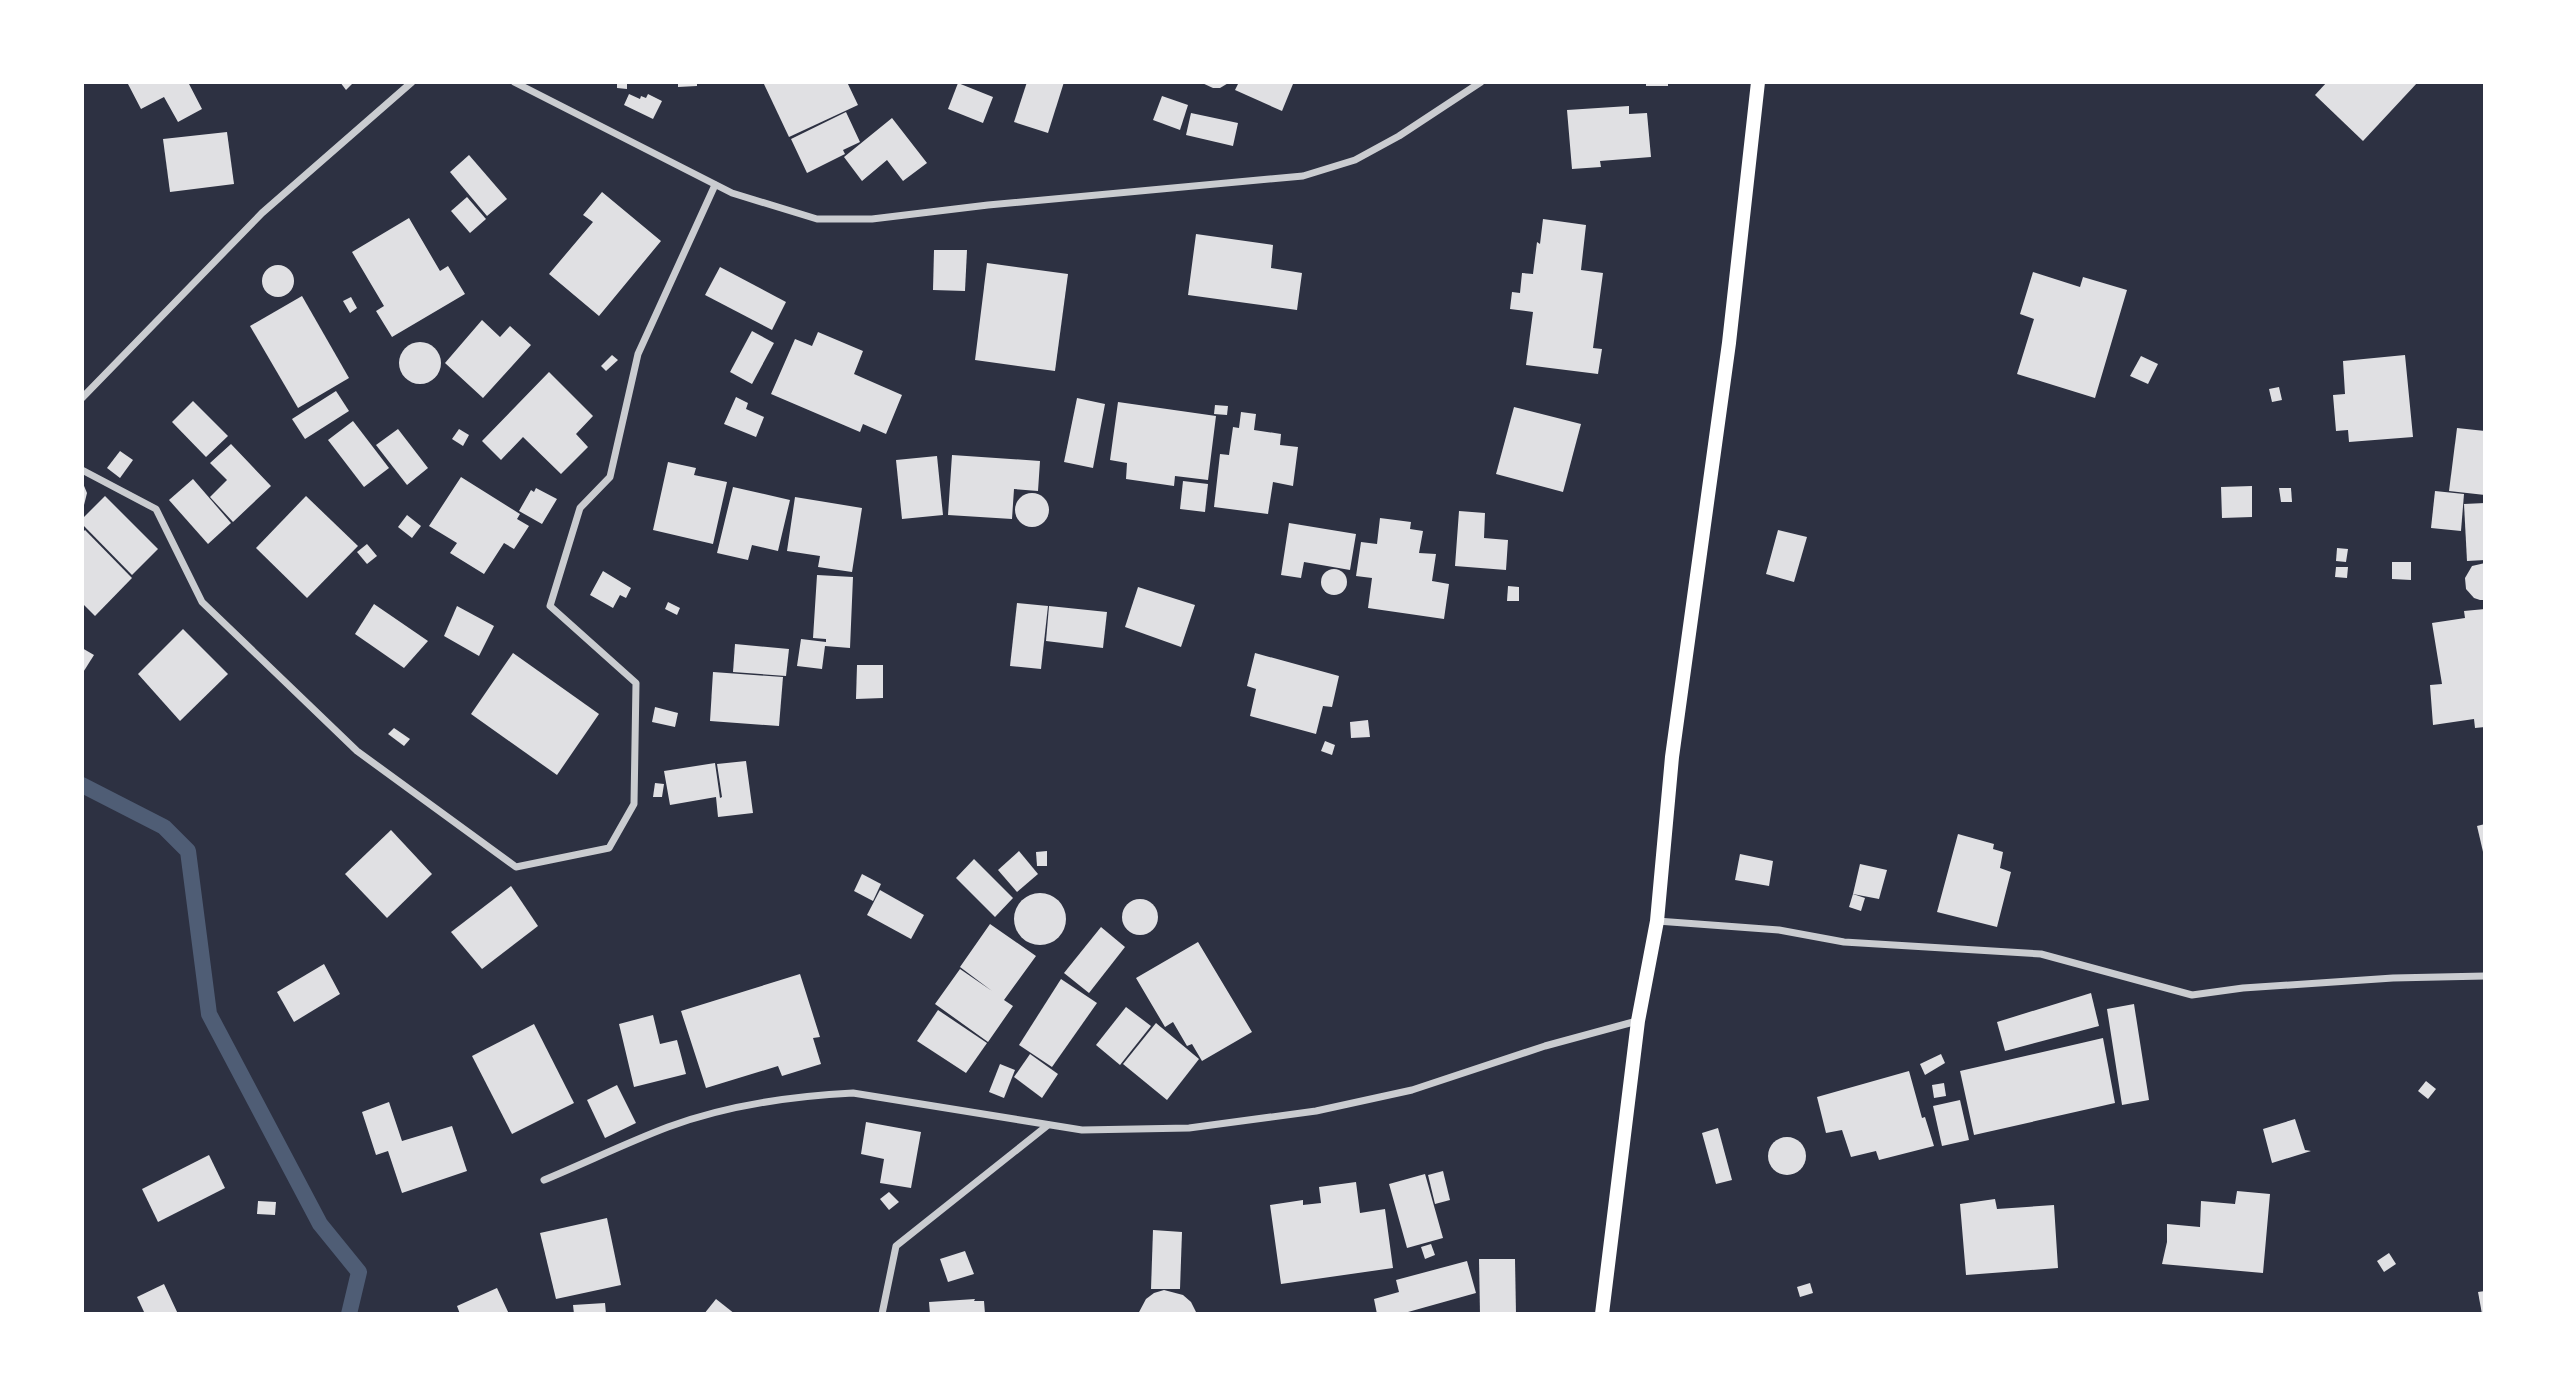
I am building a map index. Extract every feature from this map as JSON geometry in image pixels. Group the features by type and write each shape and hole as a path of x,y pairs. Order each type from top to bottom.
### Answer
{"main road":[{"path":"1602,1314 1638,1021 1657,921 1672,757 1729,343 1758,82"}],"street":[{"path":"82,398 262,213 412,82"},
{"path":"513,82 715,185 781,210 817,219 872,219 988,205 1303,176 1355,160 1399,136 1482,82"},
{"path":"82,470 156,509 202,602 357,751 516,867 609,848 634,804 636,682 550,606 580,508 610,477 638,354 715,185"},
{"path":"1657,921 1779,930 1843,942 2041,954 2192,995 2243,988 2379,979 2485,976"},
{"path":"544,1180 670,1126 754,1104 816,1094 853,1093 1082,1130 1189,1128 1316,1111 1412,1090 1545,1046 1638,1021"},
{"path":"882,1314 896,1246 1048,1125"}],"building":[{"path":"188,82 202,109 178,122 164,97 141,109 128,84"},
{"path":"340,82 354,82 346,90"},
{"path":"617,82 627,82 627,89 617,88"},
{"path":"678,82 697,82 697,86 678,87"},
{"path":"763,82 847,82 858,105 789,137"},
{"path":"1027,82 1064,82 1048,133 1014,122"},
{"path":"1200,82 1230,82 1220,88 1213,88"},
{"path":"1239,82 1293,84 1282,111 1235,90"},
{"path":"1646,82 1668,82 1668,86 1646,86"},
{"path":"2327,82 2418,82 2363,141 2315,95"},
{"path":"958,83 993,97 983,123 948,109"},
{"path":"629,94 640,99 641,96 646,98 648,94 662,101 653,119 624,105"},
{"path":"1162,96 1188,105 1180,130 1153,120"},
{"path":"1629,106 1629,114 1647,113 1651,157 1600,161 1601,167 1572,169 1567,110"},
{"path":"846,112 860,142 843,150 845,154 807,173 791,139"},
{"path":"1191,113 1238,123 1233,146 1186,135"},
{"path":"892,118 927,163 903,181 887,160 862,181 844,157"},
{"path":"227,132 234,184 170,192 163,139"},
{"path":"469,155 507,199 487,216 450,172"},
{"path":"602,192 661,241 599,316 549,274 593,222 583,215"},
{"path":"467,197 486,219 470,233 451,211"},
{"path":"409,218 440,271 448,266 465,294 392,337 376,311 384,306 352,252"},
{"path":"1543,219 1586,225 1581,270 1603,273 1593,348 1602,349 1598,374 1526,365 1533,312 1510,309 1512,292 1520,293 1522,273 1533,274"},
{"path":"1196,234 1273,245 1271,268 1302,273 1297,310 1188,295"},
{"path":"934,250 967,250 965,291 933,290"},
{"path":"987,263 1068,274 1055,371 975,360"},
{"path":"278,265 289,270 294,281 289,292 278,297 267,292 262,281 267,270"},
{"path":"720,267 786,302 772,330 705,295"},
{"path":"2033,272 2080,287 2083,277 2127,290 2095,398 2017,374 2034,319 2020,314"},
{"path":"302,296 349,378 298,408 250,326"},
{"path":"351,297 357,308 350,313 343,301"},
{"path":"482,320 500,337 510,326 531,345 483,398 445,363"},
{"path":"752,331 774,343 752,384 730,372"},
{"path":"818,332 863,351 854,374 902,395 886,434 863,424 860,432 771,394 795,339 812,346"},
{"path":"420,342 435,348 441,363 435,378 420,384 405,378 399,363 405,348"},
{"path":"612,355 618,360 606,371 601,366"},
{"path":"2405,355 2413,437 2349,442 2348,430 2336,431 2333,395 2345,394 2343,361"},
{"path":"2141,356 2158,364 2148,384 2130,376"},
{"path":"549,372 593,416 576,434 588,447 561,474 523,437 501,460 482,441"},
{"path":"2279,387 2282,400 2272,402 2269,389"},
{"path":"336,391 349,411 305,439 292,419"},
{"path":"736,397 748,403 746,409 764,417 756,437 724,424"},
{"path":"1077,398 1105,404 1093,468 1064,462"},
{"path":"193,401 228,436 206,457 172,422"},
{"path":"1118,402 1216,416 1208,480 1175,476 1174,486 1126,479 1127,463 1110,460"},
{"path":"1215,405 1228,406 1227,415 1214,414"},
{"path":"1514,407 1581,424 1563,492 1496,474"},
{"path":"1241,412 1256,414 1254,430 1281,434 1280,445 1298,447 1293,486 1273,482 1268,514 1214,507 1220,454 1229,455 1233,427 1239,428"},
{"path":"353,421 389,468 364,487 328,440"},
{"path":"2457,428 2485,431 2485,495 2449,491"},
{"path":"398,429 428,468 407,485 376,445"},
{"path":"459,429 469,435 463,446 452,439"},
{"path":"231,444 271,486 233,522 210,497 227,480 210,463"},
{"path":"120,451 133,460 120,478 107,468"},
{"path":"952,455 1040,461 1038,491 1014,489 1012,519 948,515"},
{"path":"937,456 943,515 902,519 896,460"},
{"path":"668,462 696,468 694,475 727,482 713,544 653,530"},
{"path":"461,477 520,514 517,519 529,526 514,549 504,543 484,574 450,553 457,543 429,526"},
{"path":"193,479 231,523 208,544 169,500"},
{"path":"82,481 87,493 82,513"},
{"path":"1183,481 1208,484 1205,512 1180,509"},
{"path":"2252,486 2252,517 2222,518 2221,487"},
{"path":"733,487 790,500 778,551 752,545 748,560 717,553"},
{"path":"536,488 557,499 542,524 519,511 531,490 534,492"},
{"path":"2279,488 2291,488 2292,502 2281,502"},
{"path":"2435,491 2464,494 2461,531 2431,528"},
{"path":"1032,493 1044,498 1049,510 1044,522 1032,527 1020,522 1015,510 1020,498"},
{"path":"105,496 158,549 132,575 82,524 82,519"},
{"path":"306,496 358,546 307,598 256,548"},
{"path":"795,497 862,508 852,572 818,567 820,556 787,551"},
{"path":"2485,503 2485,560 2467,561 2464,504"},
{"path":"1459,511 1485,513 1484,538 1508,540 1506,570 1455,566"},
{"path":"407,515 421,526 412,538 398,527"},
{"path":"1380,518 1411,522 1410,529 1423,531 1419,553 1436,554 1432,581 1449,584 1444,619 1368,608 1372,578 1356,576 1361,542 1377,544"},
{"path":"1289,523 1356,534 1350,570 1304,562 1301,578 1281,575"},
{"path":"85,530 132,578 95,616 82,603 82,533"},
{"path":"1778,530 1807,537 1794,582 1766,574"},
{"path":"367,544 377,556 367,564 357,552"},
{"path":"2337,548 2348,549 2346,562 2336,561"},
{"path":"2392,562 2411,562 2411,580 2392,579"},
{"path":"2485,563 2485,600 2480,600 2474,598 2466,589 2465,578 2472,566"},
{"path":"2336,567 2348,567 2347,578 2335,577"},
{"path":"1334,569 1343,573 1347,582 1343,591 1334,595 1325,591 1321,582 1325,573"},
{"path":"603,571 631,588 626,598 620,595 613,608 590,595"},
{"path":"817,575 853,577 850,648 825,646 822,669 797,666 801,639 826,642 826,639 813,638"},
{"path":"1508,586 1519,587 1519,601 1507,601"},
{"path":"1138,587 1195,605 1181,647 1125,627"},
{"path":"668,602 680,608 677,615 665,609"},
{"path":"1017,603 1048,606 1041,669 1010,666"},
{"path":"374,604 428,641 404,668 355,634"},
{"path":"457,606 494,626 479,656 444,636"},
{"path":"1049,606 1107,612 1103,648 1046,641"},
{"path":"2485,609 2485,727 2475,728 2474,719 2433,725 2430,685 2442,684 2432,623 2465,618 2464,611"},
{"path":"183,629 228,674 180,721 138,674"},
{"path":"735,644 789,649 786,676 733,672"},
{"path":"82,648 94,655 82,674"},
{"path":"513,653 599,714 557,775 471,714"},
{"path":"1255,653 1339,676 1332,707 1323,706 1316,734 1250,716 1256,689 1247,686"},
{"path":"857,665 883,665 883,698 856,699"},
{"path":"713,672 783,677 779,726 710,721"},
{"path":"655,707 678,713 675,727 652,722"},
{"path":"1368,720 1370,737 1351,738 1350,722"},
{"path":"394,728 410,739 404,746 388,734"},
{"path":"1325,741 1335,745 1332,755 1321,751"},
{"path":"746,761 753,813 718,817 716,797 670,805 664,771 715,763 720,798 717,764"},
{"path":"655,783 664,784 662,797 653,797"},
{"path":"2485,824 2485,856 2484,856 2477,826"},
{"path":"391,830 432,874 387,918 345,874"},
{"path":"1958,834 1994,844 1993,849 2003,852 2000,868 2011,872 1997,927 1937,912"},
{"path":"1019,851 1038,874 1017,892 998,870"},
{"path":"1047,851 1047,866 1037,866 1036,852"},
{"path":"1740,854 1773,861 1769,886 1735,880"},
{"path":"974,859 1013,898 995,917 956,878"},
{"path":"1860,864 1887,870 1879,899 1853,894"},
{"path":"862,874 881,884 873,901 854,891"},
{"path":"511,886 538,926 482,969 451,932"},
{"path":"880,890 924,915 911,939 867,915"},
{"path":"1040,893 1050,895 1058,901 1064,909 1064,929 1058,937 1050,943 1040,945 1030,943 1022,937 1016,929 1014,919 1016,909 1022,901 1030,895"},
{"path":"1853,894 1865,898 1861,911 1849,907"},
{"path":"1140,899 1153,904 1158,917 1153,930 1140,935 1127,930 1122,917 1127,904"},
{"path":"990,924 1036,956 1004,1000 1013,1006 988,1042 935,1004 960,969 992,991 960,967"},
{"path":"1101,927 1125,947 1089,993 1064,973"},
{"path":"1198,942 1252,1032 1202,1061 1192,1044 1187,1046 1173,1022 1165,1027 1136,978"},
{"path":"324,964 340,994 294,1022 277,992"},
{"path":"800,974 820,1037 813,1038 821,1064 782,1076 778,1066 706,1088 681,1011"},
{"path":"1061,979 1097,1003 1052,1067 1019,1045"},
{"path":"2091,993 2099,1026 2005,1051 1997,1022"},
{"path":"2134,1004 2149,1100 2122,1105 2107,1009"},
{"path":"1126,1007 1151,1026 1120,1065 1096,1045"},
{"path":"938,1010 987,1043 966,1073 917,1041"},
{"path":"653,1015 660,1044 677,1040 686,1074 634,1087 619,1024"},
{"path":"1156,1023 1199,1059 1167,1100 1123,1064"},
{"path":"534,1024 574,1103 512,1134 472,1056"},
{"path":"2103,1038 2115,1103 1974,1135 1960,1071"},
{"path":"1030,1054 1058,1074 1042,1098 1014,1077"},
{"path":"1941,1054 1945,1063 1925,1075 1920,1064"},
{"path":"1000,1064 1015,1070 1004,1098 989,1092"},
{"path":"1909,1071 1922,1118 1925,1117 1934,1146 1879,1160 1876,1151 1851,1157 1842,1130 1826,1133 1817,1097"},
{"path":"2426,1081 2436,1089 2428,1099 2418,1091"},
{"path":"1944,1083 1946,1096 1934,1098 1932,1085"},
{"path":"617,1085 636,1123 605,1138 587,1100"},
{"path":"1960,1100 1969,1140 1942,1146 1933,1106"},
{"path":"389,1102 402,1141 452,1126 467,1171 402,1193 388,1151 376,1155 362,1112"},
{"path":"2295,1119 2305,1150 2311,1151 2272,1163 2263,1129"},
{"path":"866,1122 921,1132 911,1188 880,1183 884,1159 861,1154"},
{"path":"1718,1128 1732,1180 1716,1184 1702,1133"},
{"path":"1787,1137 1800,1143 1806,1156 1800,1169 1787,1175 1774,1169 1768,1156 1774,1143"},
{"path":"209,1155 225,1188 158,1222 142,1189"},
{"path":"1443,1171 1450,1200 1435,1204 1428,1175"},
{"path":"1425,1174 1443,1238 1407,1248 1389,1184"},
{"path":"1356,1182 1360,1213 1385,1209 1393,1268 1281,1284 1270,1205 1303,1200 1303,1205 1321,1203 1319,1187"},
{"path":"2237,1191 2270,1194 2263,1273 2162,1264 2167,1242 2167,1224 2200,1227 2201,1201 2235,1204"},
{"path":"889,1192 899,1202 889,1210 880,1199"},
{"path":"1995,1199 1997,1209 2054,1205 2058,1268 1966,1275 1960,1204"},
{"path":"258,1201 276,1202 275,1215 257,1214"},
{"path":"607,1218 621,1285 556,1299 540,1233"},
{"path":"1153,1230 1182,1232 1180,1289 1151,1289"},
{"path":"1431,1244 1435,1255 1425,1259 1421,1247"},
{"path":"965,1251 974,1274 948,1282 940,1259"},
{"path":"2389,1253 2396,1264 2384,1272 2377,1261"},
{"path":"1479,1259 1515,1259 1516,1314 1480,1314"},
{"path":"1467,1261 1476,1293 1408,1312 1409,1314 1377,1314 1374,1299 1399,1292 1396,1280"},
{"path":"1810,1283 1813,1293 1800,1297 1797,1287"},
{"path":"164,1284 178,1314 145,1314 137,1297"},
{"path":"497,1288 509,1314 460,1314 457,1306"},
{"path":"1164,1290 1183,1295 1191,1302 1197,1314 1138,1314 1146,1299"},
{"path":"2485,1291 2485,1314 2482,1314 2478,1292"},
{"path":"716,1299 735,1314 704,1314"},
{"path":"975,1299 974,1301 984,1301 985,1314 930,1314 929,1302"},
{"path":"605,1303 606,1314 574,1314 573,1305"}],"waterway":[{"path":"82,785 164,827 188,851 209,1014 320,1224 359,1272 349,1314"}]}
